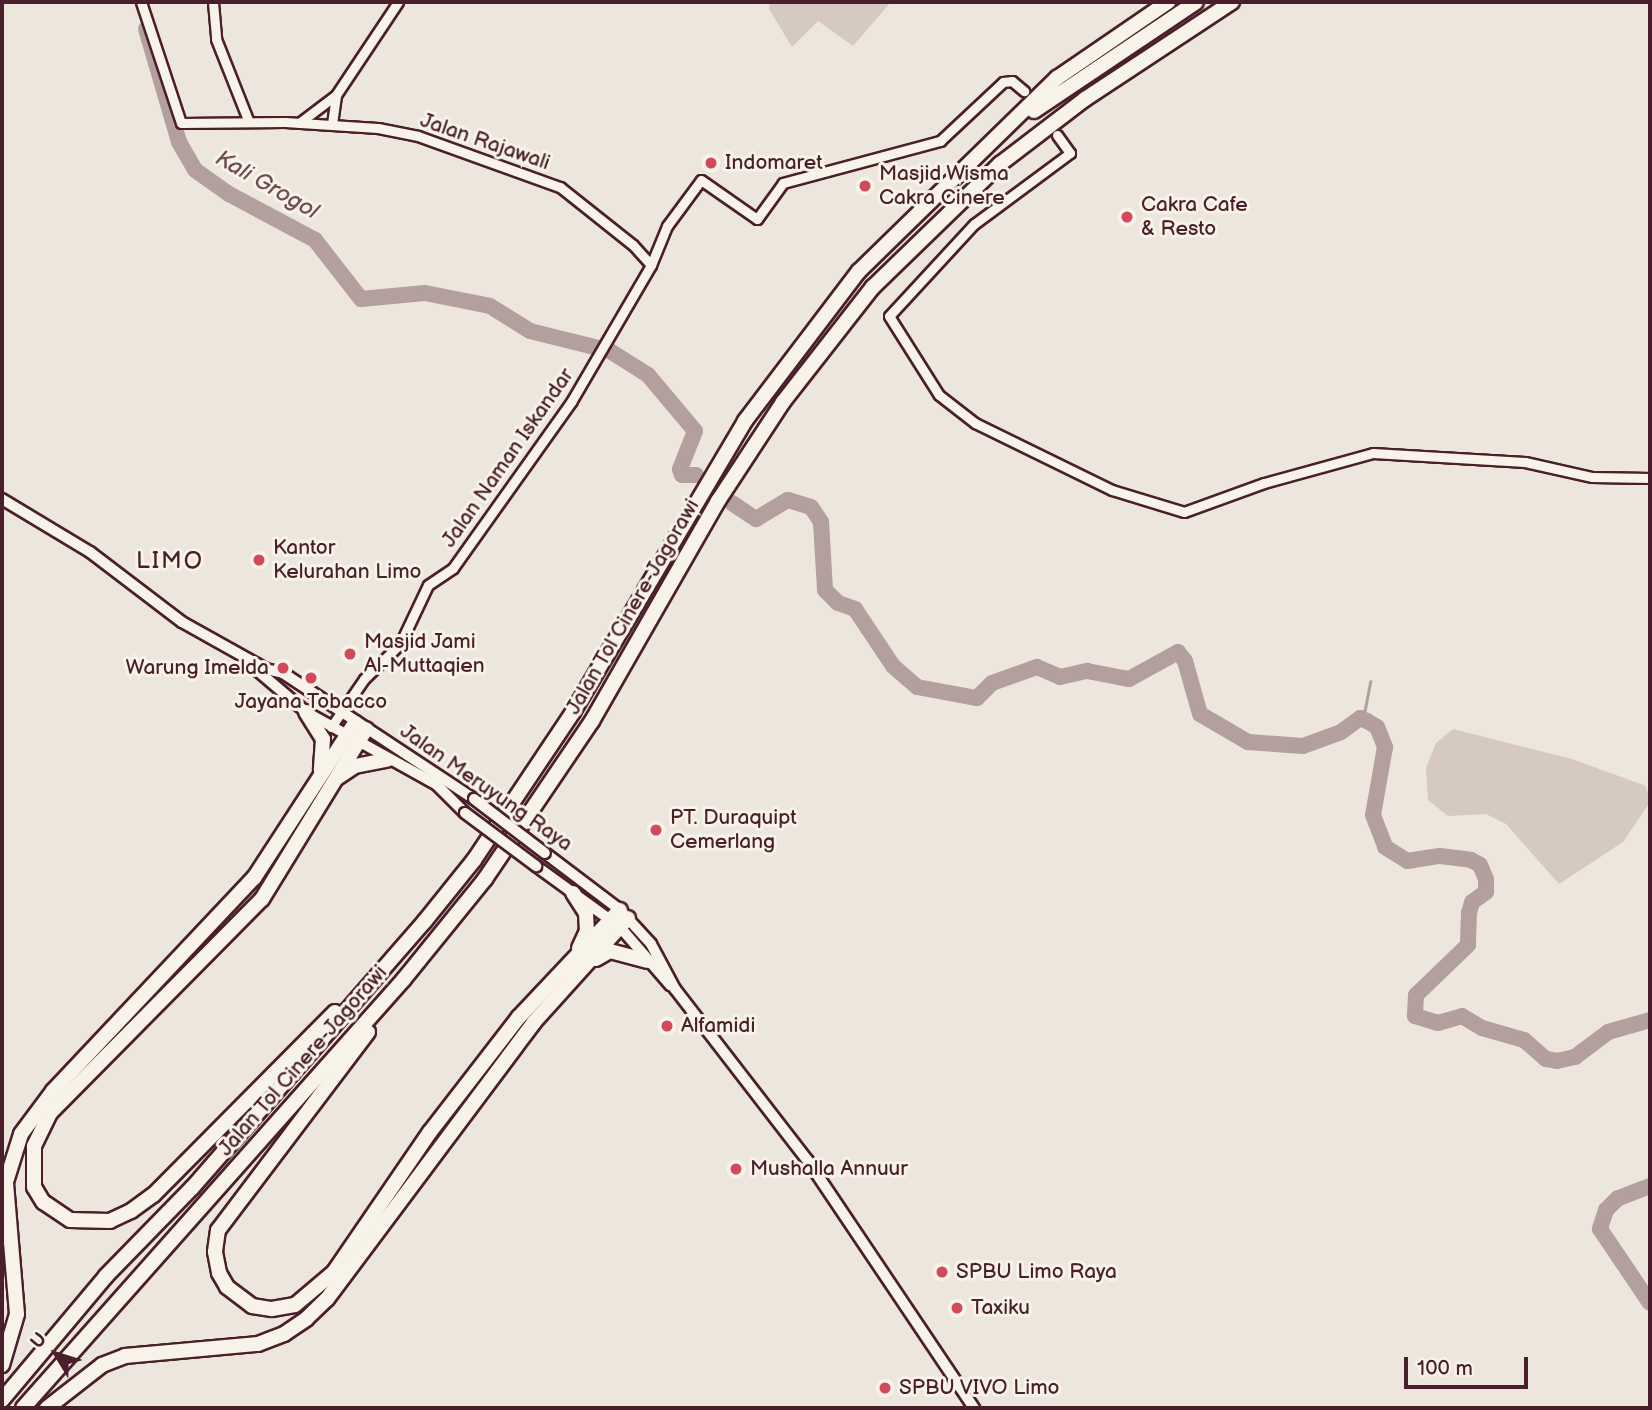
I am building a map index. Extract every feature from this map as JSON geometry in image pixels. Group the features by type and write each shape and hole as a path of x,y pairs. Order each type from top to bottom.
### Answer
{"highway":[{"path":"972,160 1057,78 1168,2"},
{"path":"972,160 1067,85 1196,2"},
{"name":"Jalan Tol Cinere-Jagorawi","path":"23,1408 404,979 534,811 592,721 718,501 783,402 873,287 1000,164 1085,99 1232,2"},
{"name":"Jalan Tol Cinere-Jagorawi","path":"2,1400 106,1276 192,1188 425,921 528,783 724,455 798,346 859,271 972,160"},
{"path":"306,712 323,739 326,778 262,899 50,1112 38,1130 31,1166 34,1187 43,1202 62,1216 86,1224 110,1221 153,1195 425,921"},
{"path":"2,1365 17,1314 6,1182 21,1134 53,1091 254,878 360,726"},
{"path":"326,778 355,766 387,760"},
{"path":"47,1408 102,1365 125,1356 258,1344 306,1319 335,1288 579,963 587,931 586,913 573,893"},
{"path":"404,979 336,1078 232,1205 218,1230 215,1252 219,1273 227,1287 252,1306 272,1309 295,1306 334,1272 430,1132 519,1017 579,963 620,919"},
{"path":"579,963 610,951 647,961"}],"main road":[{"name":"Jalan Meruyung Raya","path":"2,499 90,551 182,621 242,657 283,673 339,714 474,799 545,853 651,944 675,989"},
{"name":"Jalan Meruyung Raya","path":"242,657 306,712 387,760 437,785 465,813 536,866 573,893 620,919 647,961 675,989 808,1161 974,1408"}],"street":[{"name":"Jalan Rajawali","path":"141,2 181,123 248,120 332,124 411,134 560,187 634,245 651,265"},
{"path":"213,2 216,38 248,120"},
{"path":"299,123 336,95 398,2"},
{"path":"651,265 667,226 701,180 757,219 783,183 940,141 1003,82 1012,82 1024,91"},
{"path":"332,124 336,95"},
{"path":"1057,135 1070,153 974,224 889,316 939,395 975,424 1112,490 1173,511 1202,509 1264,484 1373,453 1525,462 1592,477 1650,478"},
{"name":"Jalan Naman Iskandar","path":"331,727 364,679 400,644 422,595 466,551 607,344 651,265"}],"shaded area":[{"path":"770,2 891,2 853,46 818,21 792,47 769,9"},
{"path":"1453,729 1572,759 1646,786 1650,802 1623,842 1559,884 1506,824 1486,814 1448,816 1428,800 1426,768 1436,743"}],"waterway":[{"name":"Kali Grogol","path":"146,29 179,142 195,170 229,194 315,240 361,299 425,293 490,306 530,331 610,351 648,375 695,431 680,469 682,475 696,475"},
{"name":"Kali Grogol","path":"732,503 756,519 788,500 811,507 821,522 825,590 838,603 855,609 893,666 917,687 977,698 992,683 1037,667 1060,677 1087,671 1129,679 1178,652 1185,661 1200,714 1248,742 1303,746 1341,732 1360,718 1367,721 1377,727 1385,747 1373,815 1385,847 1407,861 1440,856 1471,860 1480,865 1486,879 1486,892 1472,902 1468,945 1416,995 1415,1016 1438,1023 1462,1016 1482,1028 1524,1040 1546,1059 1557,1061 1575,1057 1608,1032 1650,1020"},
{"path":"1363,719 1370,682"},
{"name":"Kali Grogol","path":"1650,1186 1618,1198 1606,1210 1600,1229 1650,1303"}],"place":[{"name":"Indomaret","path":"711,163"},
{"name":"Masjid Wisma Cakra Cinere","path":"865,186"},
{"name":"Cakra Cafe & Resto","path":"1127,217"},
{"name":"Kantor Kelurahan Limo","path":"259,560"},
{"name":"Masjid Jami Al-Muttaqien","path":"350,654"},
{"name":"Warung Imelda","path":"283,668"},
{"name":"Jayana Tobacco","path":"311,678"},
{"name":"PT. Duraquipt Cemerlang","path":"656,830"},
{"name":"Alfamidi","path":"667,1026"},
{"name":"Mushalla Annuur","path":"736,1169"},
{"name":"SPBU Limo Raya","path":"942,1272"},
{"name":"Taxiku","path":"957,1308"},
{"name":"SPBU VIVO Limo","path":"885,1388"}],"district":[{"name":"LIMO","path":"170,561"}]}
